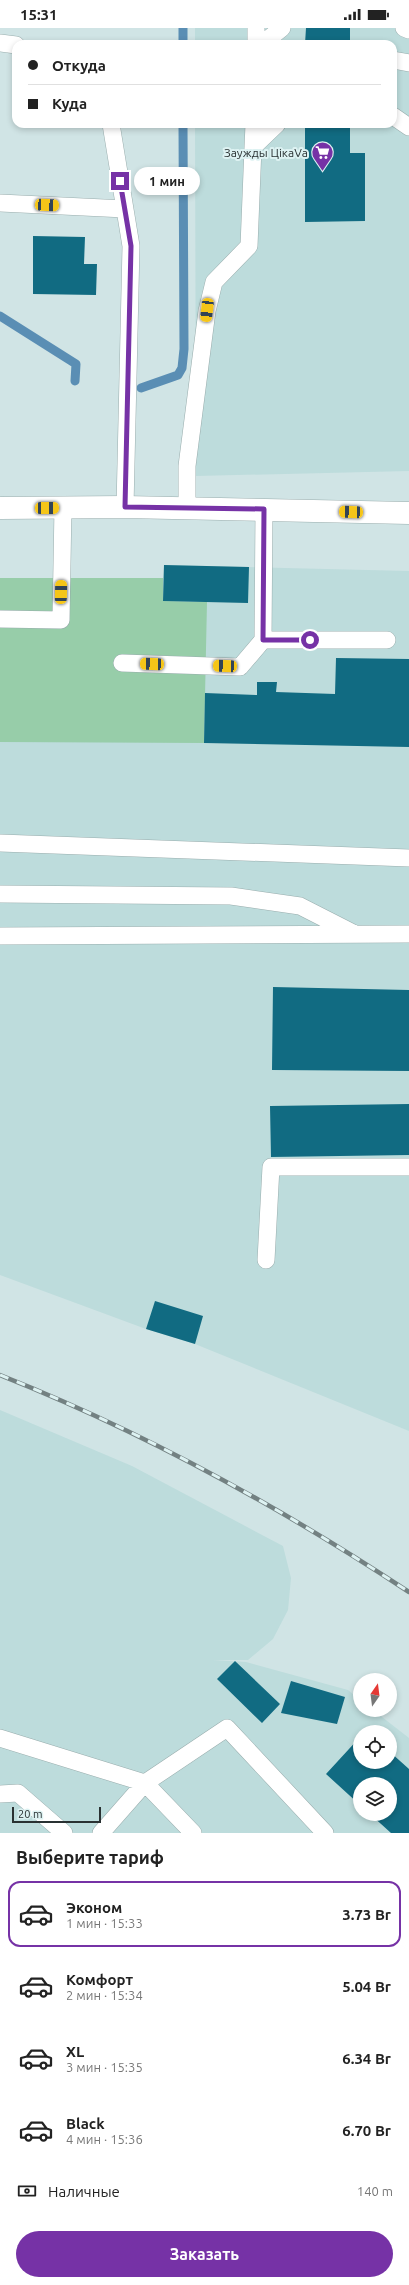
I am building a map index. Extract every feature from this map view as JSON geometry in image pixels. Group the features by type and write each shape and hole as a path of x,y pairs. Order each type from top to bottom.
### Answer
{"main road":[{"path":"0,508 125,507 409,513"}],"lane":[{"path":"256,28 256,40"},
{"path":"267,40 282,28"},
{"path":"404,28 409,30"},
{"path":"0,43 12,44"},
{"path":"397,61 409,63"},
{"path":"397,119 409,127"},
{"path":"113,128 131,246 125,507"},
{"path":"188,508 187,466 207,310 214,282 249,246 254,128"},
{"path":"253,147 273,128"},
{"path":"0,202 125,209"},
{"path":"0,619 61,620 63,507"},
{"path":"122,663 240,667 263,640 264,509"},
{"path":"263,640 387,640"},
{"path":"0,843 409,858"},
{"path":"0,894 231,896 300,906 355,934"},
{"path":"0,936 409,934"},
{"path":"266,1260 271,1167 409,1167"},
{"path":"101,1833 145,1782 227,1728 325,1833"},
{"path":"0,1738 145,1782 193,1833"},
{"path":"0,1794 18,1793 64,1833"}],"shaded area":[{"path":"195,28 409,28 409,471 196,476 195,128 397,128 397,40 195,40"},
{"path":"164,565 409,571 409,1431 195,1344 146,1329 0,1275 0,578 163,578"},
{"path":"0,1410 132,1466 283,1546 291,1578 288,1610 273,1639 248,1660 213,1660 246,1662 348,1690 353,1694 353,1717 382,1717 392,1725 353,1725 353,1769 397,1769 397,1729 409,1738 409,1833 0,1833"}],"green space":[{"path":"0,578 163,578 163,601 207,602 204,743 0,742"}],"building":[{"path":"306,28 350,28 350,40 305,40"},
{"path":"305,128 350,128 350,153 365,153 365,221 305,222"},
{"path":"33,236 85,237 84,264 97,264 96,295 33,294"},
{"path":"164,565 249,567 248,603 163,601"},
{"path":"336,658 409,659 409,747 204,743 205,693 257,695 257,682 277,682 276,692 335,694"},
{"path":"273,987 409,990 409,1071 272,1070"},
{"path":"409,1104 409,1155 271,1157 270,1106"},
{"path":"155,1301 203,1316 195,1344 146,1329"},
{"path":"235,1661 280,1704 262,1723 217,1679"},
{"path":"291,1681 345,1697 337,1724 281,1713"},
{"path":"353,1745 353,1769 397,1769 397,1758 409,1769 409,1833 391,1833 378,1821 397,1821 397,1777 353,1777 353,1799 326,1774"}],"waterway":[{"path":"183,28 183,40"},
{"path":"141,388 178,375 182,368 184,349 183,128"},
{"path":"0,316 76,364 75,381"}],"railway":[{"path":"0,1375 107,1421 210,1473 311,1530 409,1592"}],"place":[{"name":"Заужды ЦікаVа","path":"323,172"}],"route":[{"path":"120,181 131,246 125,507 264,509 263,640 310,640"}]}
